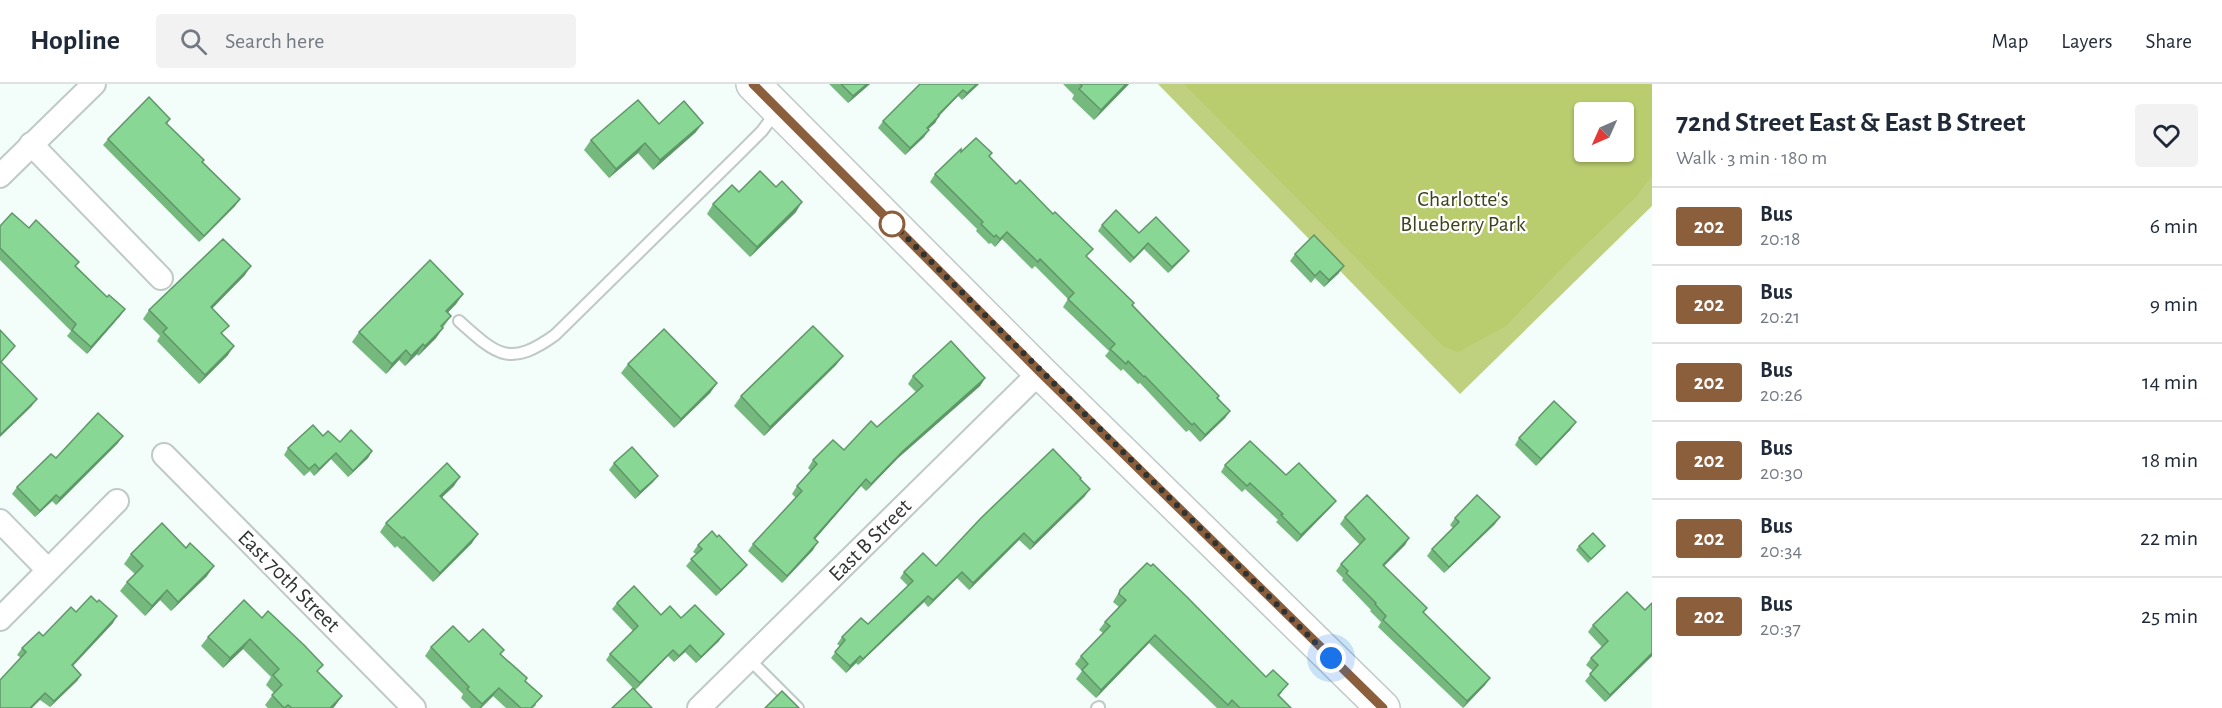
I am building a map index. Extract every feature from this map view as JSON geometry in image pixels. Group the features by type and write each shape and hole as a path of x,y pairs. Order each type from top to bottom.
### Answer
{"main road":[{"path":"753,84 1040,372 1383,708"}],"street":[{"path":"0,176 94,84"},
{"path":"31,144 161,278"},
{"name":"East B Street","path":"699,708 1040,372"},
{"name":"East 70th Street","path":"164,455 414,708"},
{"path":"0,619 117,501"},
{"path":"0,521 48,570"}],"lane":[{"path":"459,321 483,343 504,354 524,354 542,344 555,335 762,132 778,109"},
{"path":"749,659 798,708"}],"green space":[{"name":"Charlotte's Blueberry Park","path":"1158,84 1652,84 1652,206 1460,394"},
{"name":"Charlotte's Blueberry Park","path":"1184,84 1652,84 1652,176 1636,197 1506,326 1458,352 1444,347"}],"building":[{"path":"841,84 867,84 853,96"},
{"path":"920,84 977,84 967,93 963,90 938,115 927,128 929,130 910,148 883,121"},
{"path":"1080,84 1126,84 1101,110 1079,89 1082,86"},
{"path":"149,97 170,119 166,123 240,199 204,236 108,139"},
{"path":"638,100 659,124 684,101 703,123 660,160 645,143 616,169 591,140"},
{"path":"976,138 992,153 989,156 1016,184 1020,180 1053,214 1055,212 1093,249 1086,256 1134,303 1132,305 1219,396 1217,398 1230,411 1205,435 1194,423 1192,425 1145,376 1128,361 1126,364 1110,349 1115,344 1068,299 1074,293 1040,259 1038,262 1007,232 1000,239 996,235 994,237 981,224 983,222 935,174"},
{"path":"760,171 776,187 782,181 802,202 757,247 713,204 732,185 739,192"},
{"path":"1116,210 1139,233 1156,217 1189,251 1172,267 1148,243 1134,258 1102,225"},
{"path":"12,213 29,228 36,220 79,262 75,266 107,297 109,295 125,309 91,347 72,330 76,324 0,248 0,226"},
{"path":"1314,235 1344,266 1329,280 1320,271 1315,276 1295,254"},
{"path":"223,239 251,266 211,307 229,326 221,333 234,346 205,375 163,332 167,328 149,310"},
{"path":"430,260 463,294 446,311 451,316 441,326 443,328 425,346 423,344 411,356 406,350 392,364 359,332"},
{"path":"813,326 843,356 770,427 741,396"},
{"path":"664,329 717,383 681,419 628,364"},
{"path":"0,330 15,346 1,362 37,399 0,435"},
{"path":"951,341 985,378 903,451 871,484 866,479 814,538 818,542 787,576 753,544 802,491 797,486 817,464 813,460 833,440 844,450 871,421 877,427 923,386 913,376"},
{"path":"1554,401 1576,422 1541,459 1519,438"},
{"path":"98,413 123,436 60,498 56,495 40,511 17,487 51,454 56,458"},
{"path":"313,425 323,436 328,431 340,442 351,430 372,451 353,471 336,453 319,469 315,464 309,469 288,448"},
{"path":"1250,441 1286,475 1299,463 1336,501 1301,535 1281,515 1283,514 1250,483 1247,486 1225,465"},
{"path":"632,447 658,476 640,492 614,463"},
{"path":"1053,449 1090,489 1034,543 1024,533 973,583 962,572 933,600 928,596 863,659 860,656 850,666 835,652 845,640 842,637 861,618 868,624 913,581 904,572 923,553 936,566 981,518"},
{"path":"447,463 460,477 440,496 478,534 440,573 404,537 402,538 386,523"},
{"path":"1367,495 1409,538 1383,565 1427,608 1423,612 1490,678 1467,701 1383,620 1386,616 1346,573 1348,571 1341,564 1365,539 1345,517"},
{"path":"1477,495 1500,517 1449,567 1432,549 1459,522 1455,518"},
{"path":"162,523 186,548 190,543 214,566 178,602 167,590 152,606 127,582 143,566 131,554"},
{"path":"712,531 717,537 719,535 747,565 721,590 691,559 702,549 698,545"},
{"path":"1593,533 1605,546 1591,559 1579,546"},
{"path":"1147,563 1151,566 1153,564 1266,677 1273,670 1288,684 1278,695 1291,708 1240,708 1232,700 1228,705 1155,635 1101,690 1082,670 1088,664 1081,656 1110,626 1105,622 1126,600 1119,594 1120,590"},
{"path":"634,586 661,615 670,606 681,618 695,605 724,634 701,657 690,645 679,656 673,650 640,683 610,654 638,626 617,603"},
{"path":"1627,592 1645,610 1652,603 1652,653 1610,695 1590,674 1598,665 1591,658 1608,641 1593,625"},
{"path":"91,596 117,616 72,665 81,675 54,701 45,693 30,708 0,708 0,680 26,652 22,648 39,632 43,636 71,607 76,612"},
{"path":"244,600 262,618 268,611 323,665 317,671 342,696 330,708 292,708 288,705 284,708 272,695 282,685 273,675 279,669 250,639 230,658 208,637"},
{"path":"453,626 469,642 483,629 504,650 500,654 527,678 525,681 542,696 531,708 521,708 499,688 482,704 431,647"},
{"path":"633,688 652,708 612,708"},
{"path":"782,691 799,708 765,708"}],"bus line":[{"name":"202","path":"753,84 1040,372 1383,708"}],"route":[{"path":"892,224 889,220 1331,658"}]}
